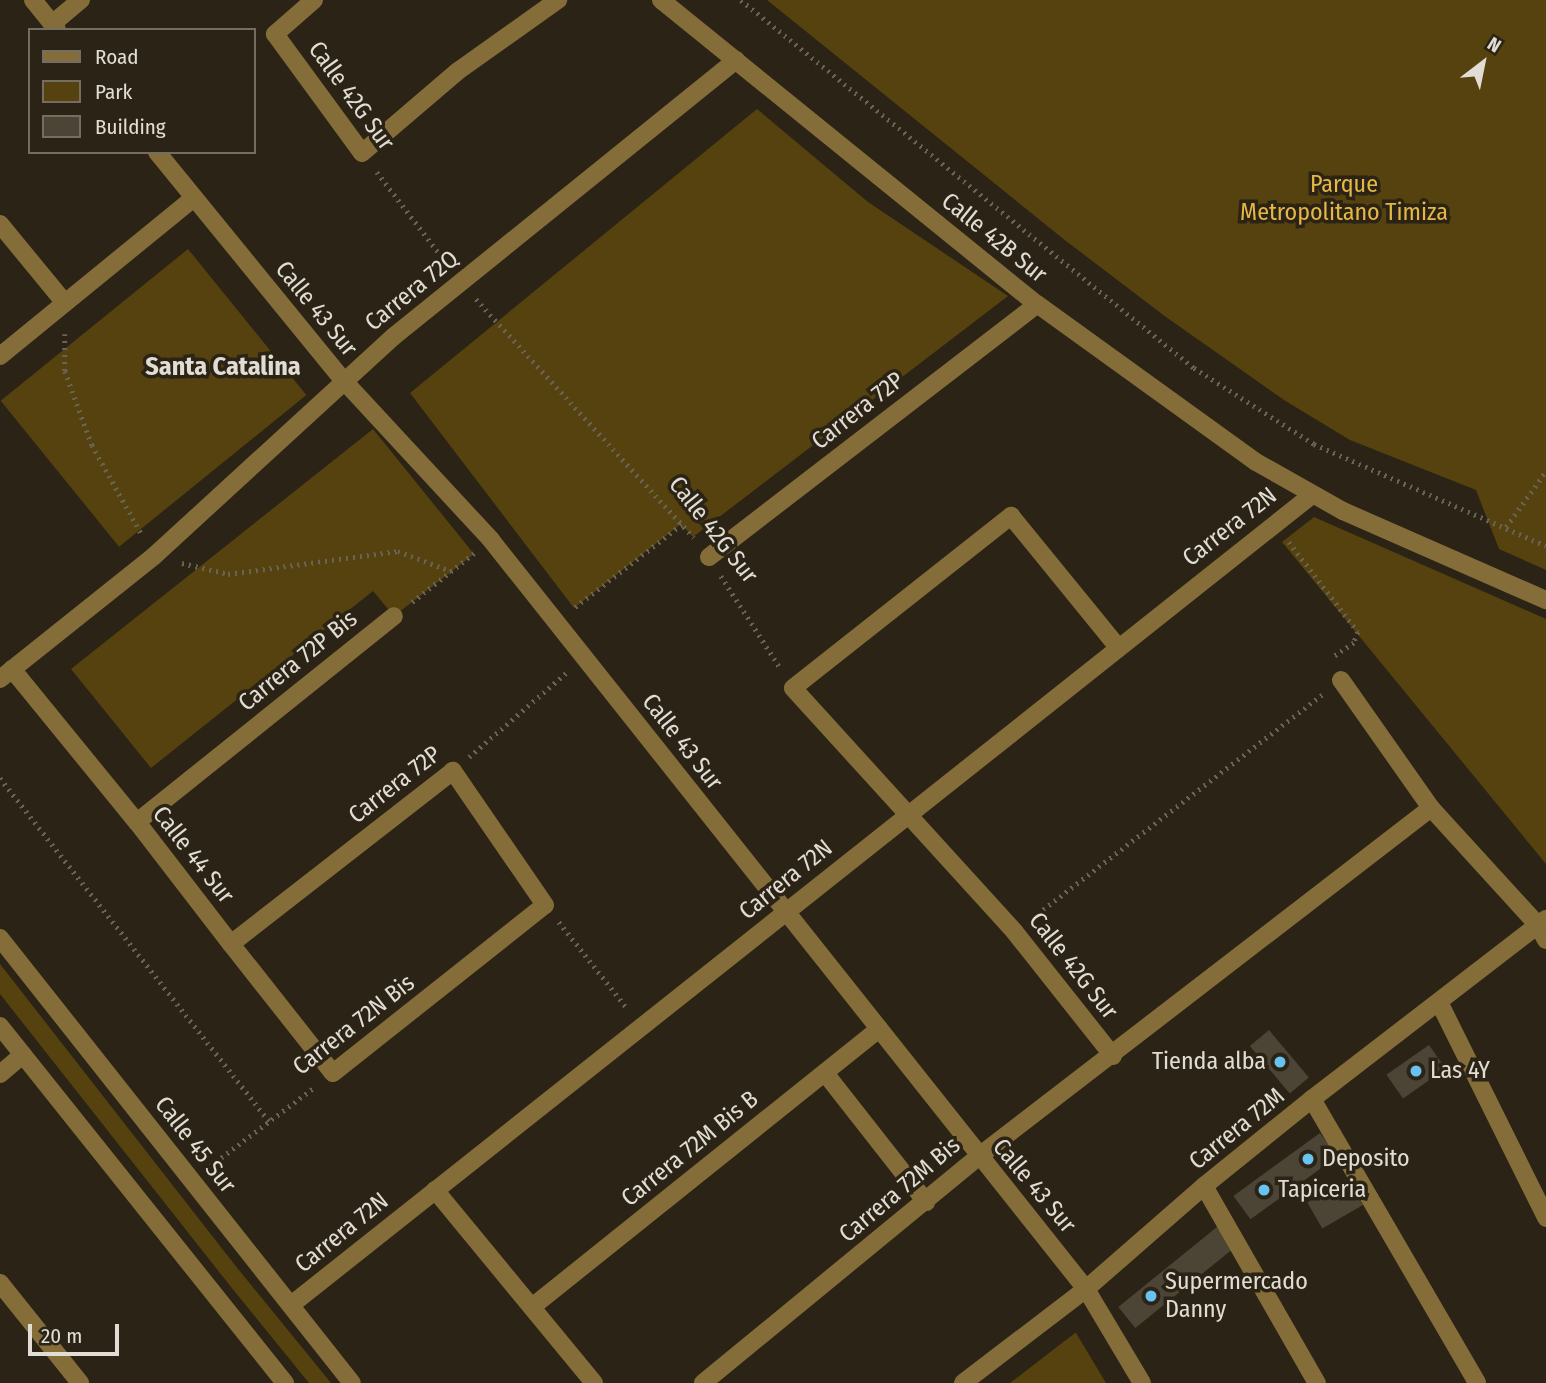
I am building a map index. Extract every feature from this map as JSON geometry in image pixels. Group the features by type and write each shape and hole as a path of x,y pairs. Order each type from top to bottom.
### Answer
{"street":[{"path":"33,0 54,27 80,0"},
{"name":"Calle 42G Sur","path":"314,0 275,34 362,153"},
{"path":"362,153 458,71 558,0"},
{"name":"Calle 42B Sur","path":"661,0 1037,304 1256,462 1312,495 1546,600"},
{"name":"Carrera 72Q","path":"6,674 154,556 344,381 461,282 736,60"},
{"name":"Calle 43 Sur","path":"159,154 344,381 491,540 978,1157 1086,1289 1142,1383"},
{"path":"0,356 194,198"},
{"path":"0,223 65,303"},
{"name":"Carrera 72P","path":"709,557 1037,304"},
{"name":"Carrera 72N","path":"291,1305 1312,495"},
{"path":"793,688 1011,516 1118,647"},
{"name":"Carrera 72P Bis","path":"137,822 394,616"},
{"name":"Calle 44 Sur","path":"6,674 137,822 333,1073"},
{"path":"1341,680 1431,808 1543,928"},
{"name":"Calle 42G Sur","path":"793,688 1014,931 1113,1056"},
{"path":"453,771 545,905"},
{"name":"Carrera 72P","path":"231,944 453,771"},
{"name":"Carrera 72M Bis","path":"703,1383 978,1157 1113,1056 1431,808"},
{"name":"Carrera 72N Bis","path":"333,1073 545,905"},
{"name":"Carrera 72M","path":"963,1383 1086,1289 1205,1185 1312,1099 1439,1002 1543,928"},
{"name":"Calle 45 Sur","path":"0,938 352,1383"},
{"path":"1439,1002 1546,1218"},
{"path":"0,1026 285,1383"},
{"name":"Carrera 72M Bis B","path":"532,1307 879,1029"},
{"path":"0,1074 23,1055"},
{"path":"825,1073 926,1202"},
{"path":"1312,1099 1477,1383"},
{"path":"1205,1185 1317,1383"},
{"path":"435,1190 594,1383"},
{"path":"0,1283 80,1383"}],"path":[{"path":"741,0 1194,368 1314,444 1546,546"},
{"name":"Calle 42G Sur","path":"362,153 461,282 682,523 709,557 793,688"},
{"path":"65,303 65,371 92,445 154,556 229,575 398,551 451,571"},
{"path":"1506,528 1546,471"},
{"path":"556,622 682,523"},
{"path":"1014,931 1341,680 1330,669 1330,663 1336,654 1354,643 1358,632 1274,523"},
{"name":"Carrera 72P Bis","path":"394,616 491,540"},
{"name":"Carrera 72P","path":"453,771 584,657"},
{"path":"0,778 269,1121"},
{"path":"545,905 643,1027"},
{"name":"Carrera 72N Bis","path":"191,1180 333,1073"}],"green space":[{"name":"Parque Metropolitano Timiza","path":"767,0 1546,0 1546,570 1499,549 1476,490 1350,440 1284,400 1166,317 1066,241"},
{"path":"757,109 868,202 1008,296 693,537 681,524 574,608 410,393"},
{"path":"188,249 306,395 119,547 1,401"},
{"path":"373,429 474,554 394,616 373,591 151,768 71,669"},
{"path":"1314,517 1546,619 1546,864 1282,542"},
{"path":"0,964 238,1269 331,1383 309,1383 231,1287 0,994"},
{"path":"1075,1333 1106,1383 1010,1383"}],"building":[{"name":"Tienda alba","path":"1269,1030 1309,1077 1290,1094 1250,1046"},
{"name":"Las 4Y","path":"1429,1045 1446,1069 1403,1099 1386,1075"},
{"path":"1320,1133 1337,1156 1250,1219 1233,1196"},
{"path":"1348,1179 1363,1205 1322,1228 1307,1202"},
{"path":"1217,1227 1234,1248 1135,1328 1118,1307"}],"place":[{"name":"Tienda alba","path":"1280,1062"},
{"name":"Las 4Y","path":"1416,1071"},
{"name":"Deposito","path":"1308,1159"},
{"name":"Tapiceria","path":"1264,1190"},
{"name":"Supermercado Danny","path":"1151,1296"}],"district":[{"name":"Santa Catalina","path":"223,367"}]}
